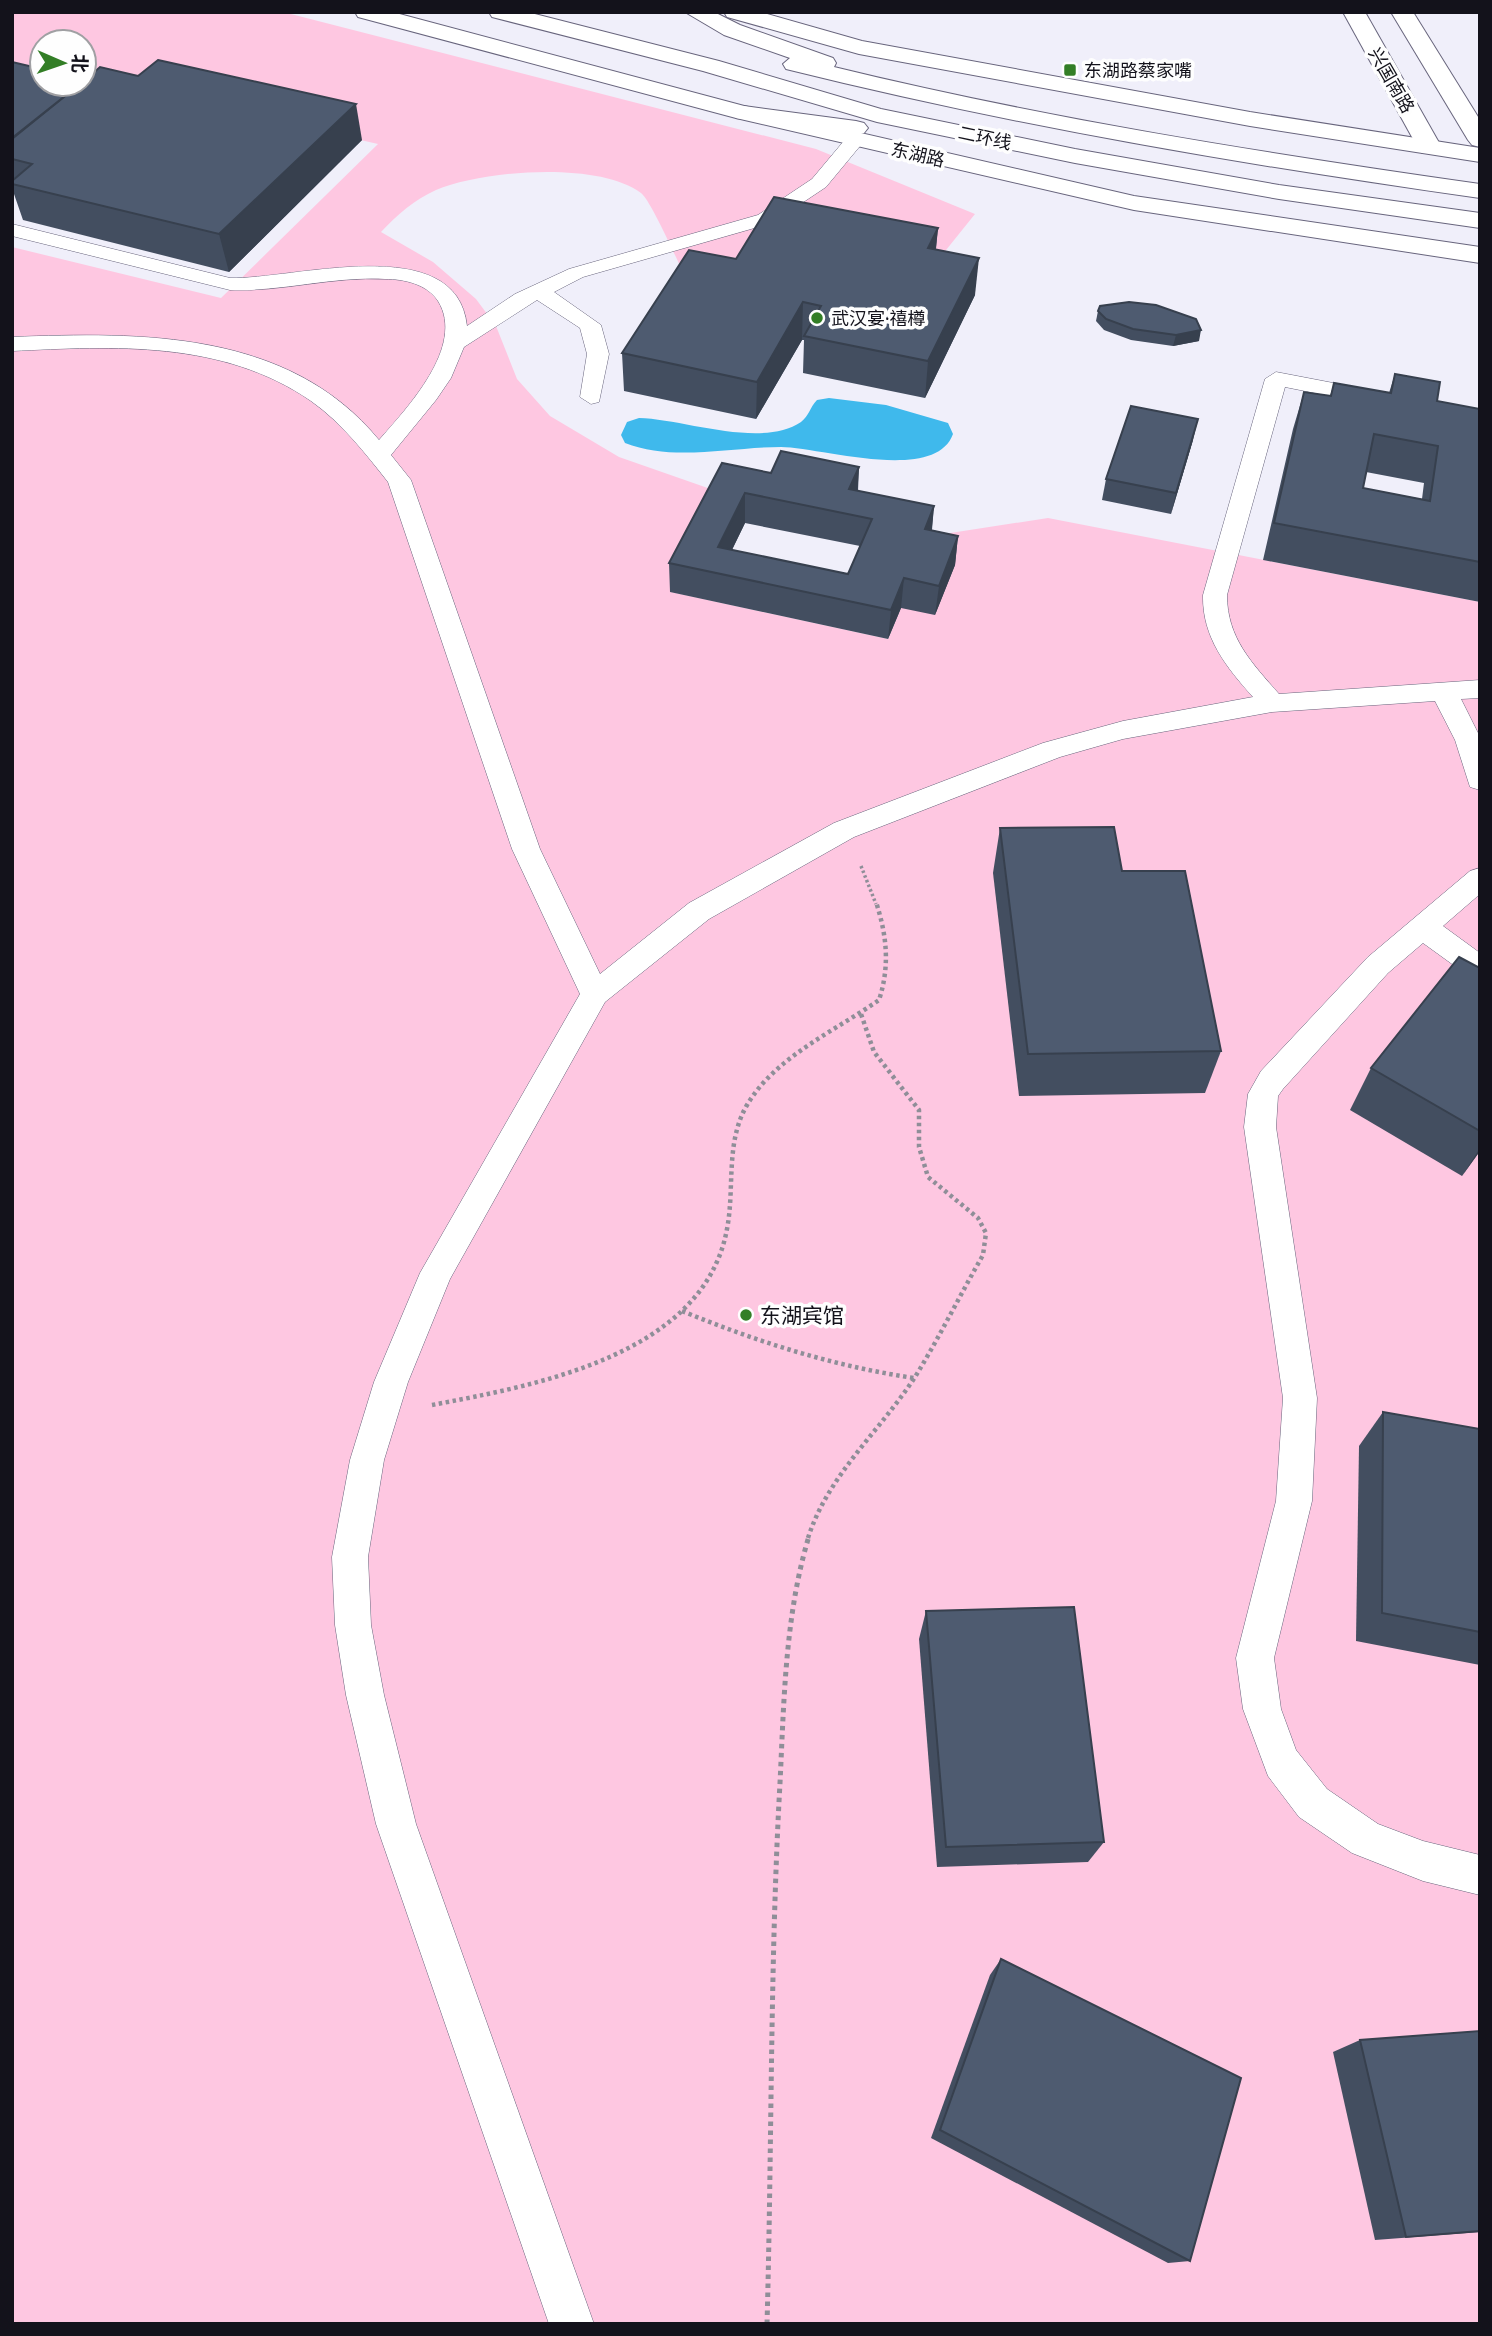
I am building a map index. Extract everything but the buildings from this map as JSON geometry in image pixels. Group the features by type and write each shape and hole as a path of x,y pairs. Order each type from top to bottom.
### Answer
{"main road":[{"name":"东湖路","path":"366,12 744,113 1135,203 1480,256"},
{"name":"二环线","path":"500,12 711,66 877,115 1075,156 1279,192 1480,221"},
{"name":"二环线","path":"591,12 916,95 1288,165 1480,191"},
{"path":"696,12 732,30 916,95"},
{"path":"735,12 859,47 1250,120 1480,155"},
{"name":"兴国南路","path":"1354,12 1430,148"},
{"path":"1402,12 1480,141"},
{"path":"744,113 1075,156"}],"lane":[{"path":"454,344 538,291 596,267 765,219 819,183 855,140"},
{"path":"12,230 230,284 262,285 379,272 409,275 431,283 450,300 456,320 454,344 443,372 424,402 380,453"},
{"path":"538,291 590,325 598,354 591,397"},
{"path":"12,344 122,341 160,343 244,358 276,370 314,393 341,413 380,453 399,480 526,849 595,995"},
{"path":"1272,703 1227,649 1217,631 1213,614 1215,595 1276,379 1398,402"},
{"path":"572,2324 396,1824 365,1695 354,1625 350,1557 367,1460 381,1415 436,1273 595,995 699,911 844,830 955,785 1052,750 1122,730 1272,703 1480,689"},
{"path":"1444,692 1468,740 1480,780"},
{"path":"1480,878 1378,965 1263,1094 1260,1127 1300,1398 1294,1501 1255,1658 1262,1709 1282,1762 1313,1802 1366,1839 1423,1861 1480,1875"},
{"path":"1424,928 1480,969"}],"path":[{"path":"381,1415 498,1393 574,1371 643,1340 682,1311 712,1277 723,1255 740,1120 756,1093 790,1061 879,1000 888,967 885,934 872,891 844,830"},
{"path":"767,2324 772,2142 772,1959 778,1815 786,1674 799,1569 810,1532 835,1482 914,1378 983,1255 986,1233 984,1224 973,1213 928,1177 919,1147 919,1110 874,1052 860,1014"},
{"path":"682,1311 779,1350 840,1367 914,1378"}],"shaded area":[{"name":"东湖宾馆","path":"12,12 283,12 816,149 975,214 934,265 736,296 690,287 646,198 622,183 598,176 540,172 457,183 421,198 400,213 381,232 433,262 476,299 496,326 517,379 550,416 619,457 722,493 671,592 888,639 931,536 1048,518 1480,602 1480,2324 12,2324 12,247 221,298 378,144 167,96 98,86 98,28 28,28 28,76 12,72"}],"water":[{"path":"829,398 886,405 948,423 953,434 942,449 924,457 901,460 781,447 663,452 625,443 621,435 627,422 639,418 744,433 784,430 804,420 817,400"}],"place":[{"name":"东湖路蔡家嘴","path":"1070,70"},
{"name":"武汉宴·禧樽","path":"817,318"},
{"name":"东湖宾馆","path":"746,1315"}]}
